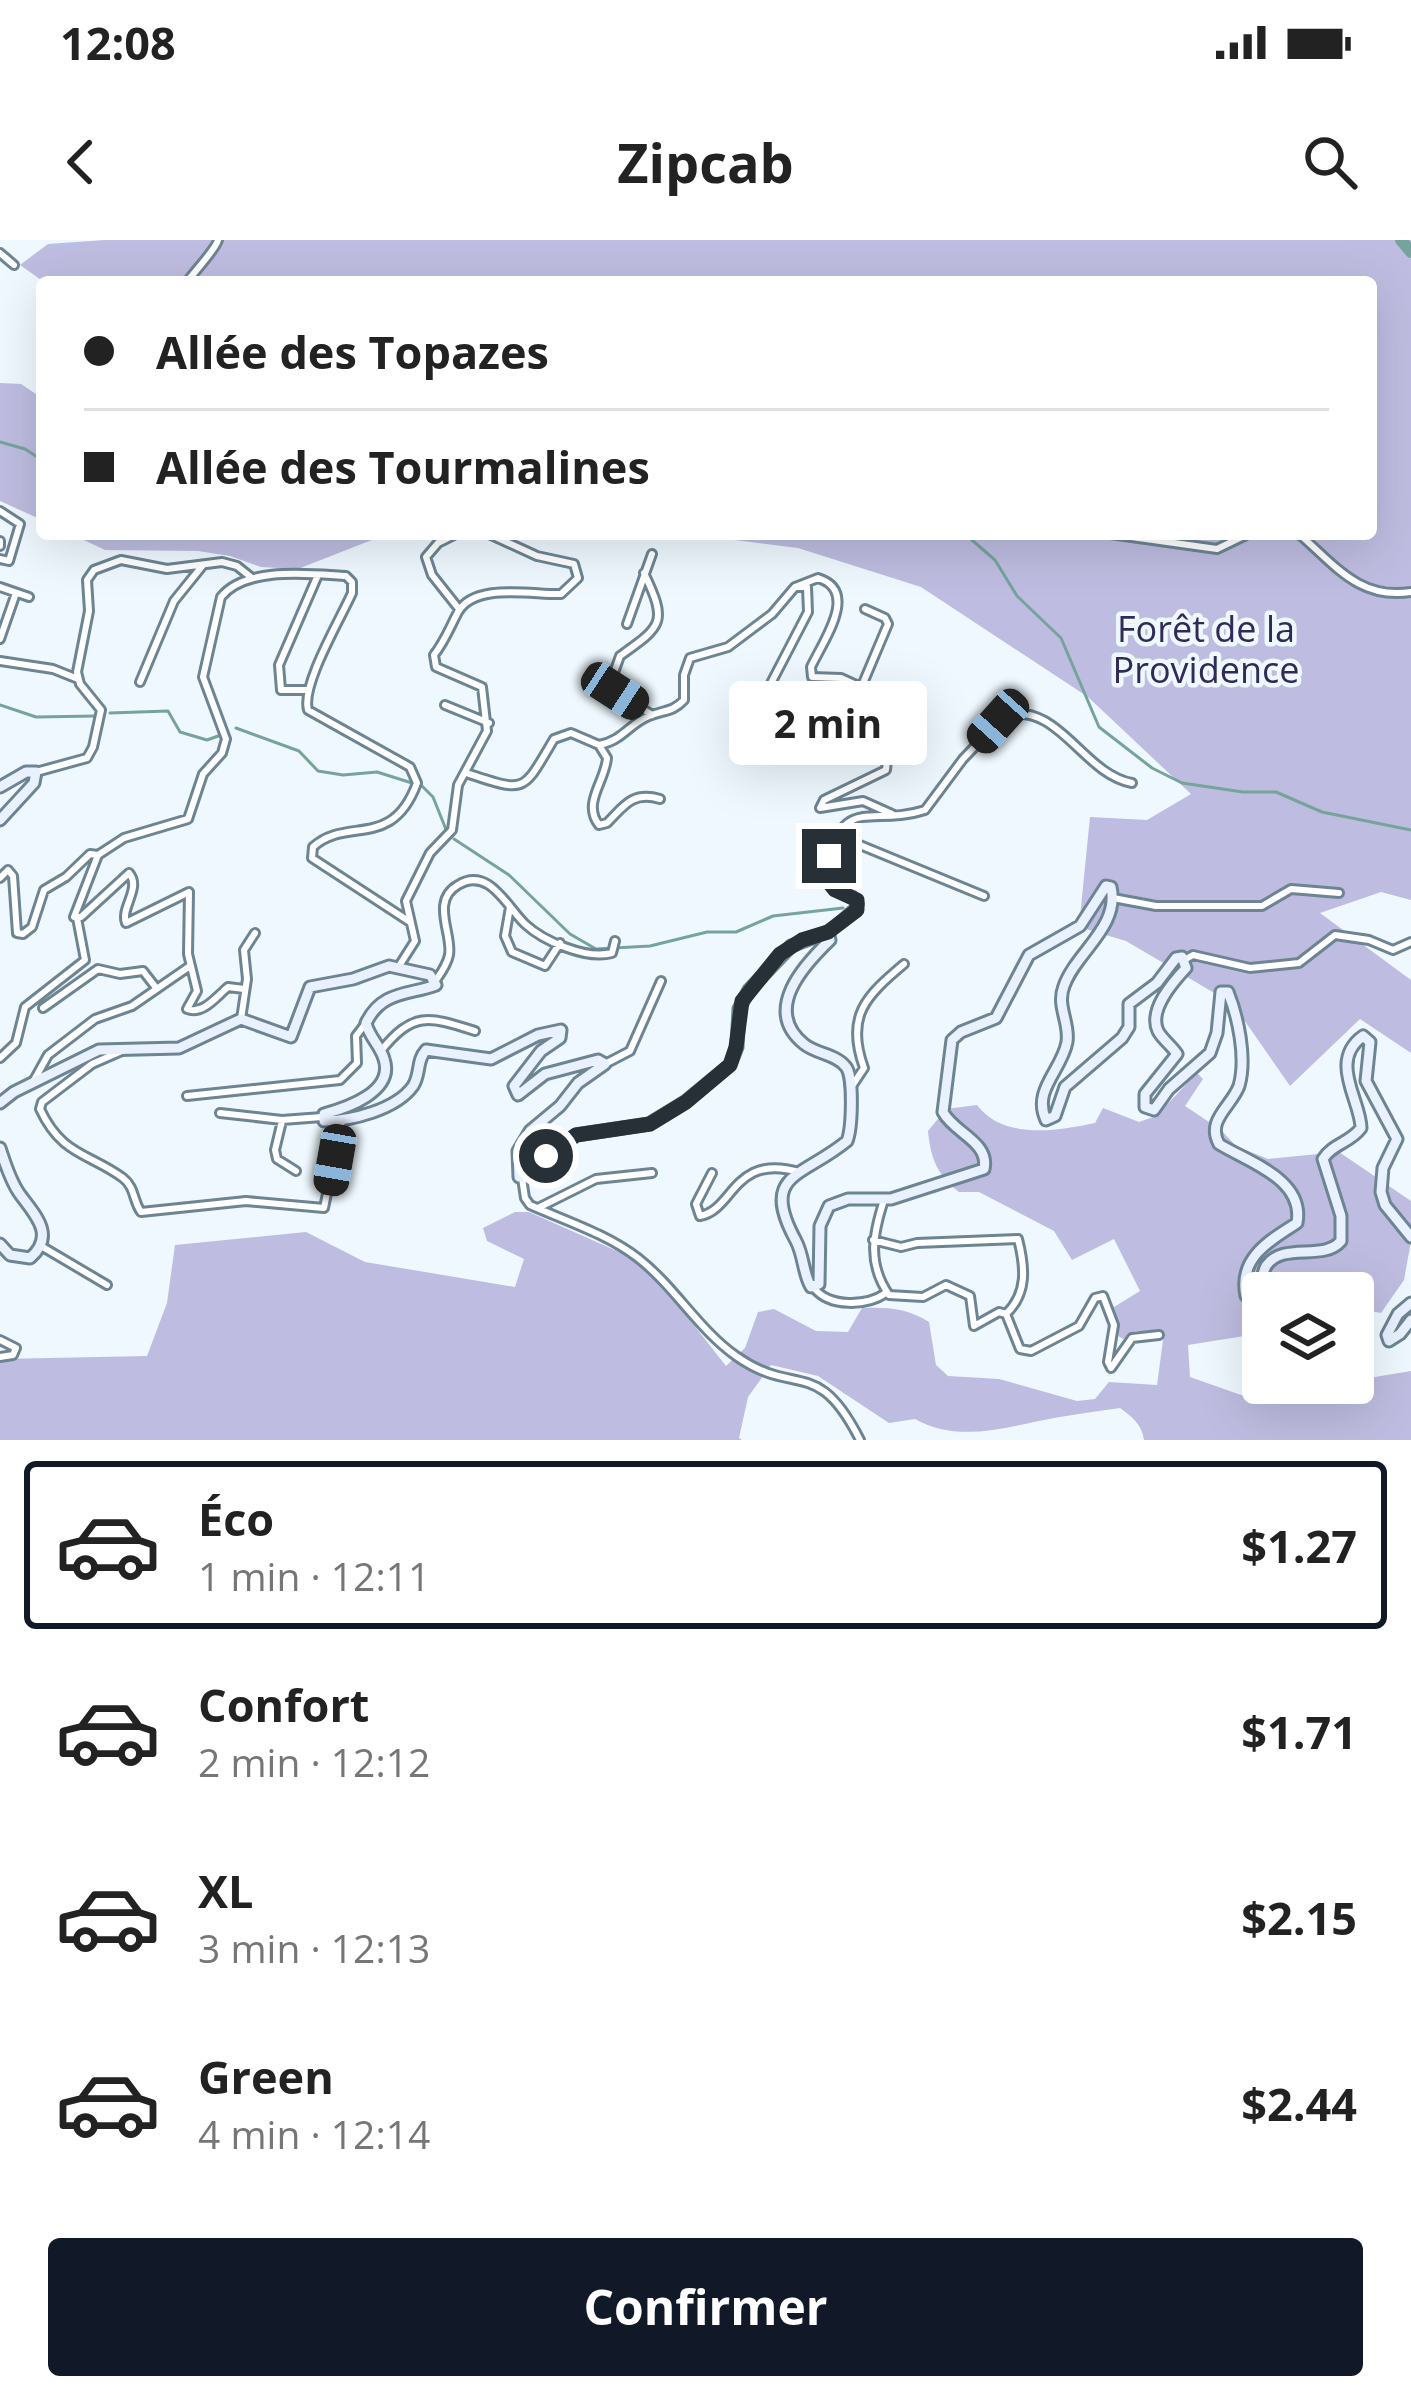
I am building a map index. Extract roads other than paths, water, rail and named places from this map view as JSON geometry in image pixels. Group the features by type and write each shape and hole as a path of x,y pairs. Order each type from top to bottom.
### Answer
{"main road":[{"path":"0,788 26,772 36,772 34,783 0,820"},
{"path":"322,1117 329,1122 378,1109 410,1090 426,1050 491,1059 560,1029 560,1039 541,1052 514,1086 518,1095 545,1074 598,1060 605,1064 578,1083 526,1137 516,1161 516,1172 522,1178 576,1135 650,1124 686,1102 730,1065 739,1009 749,990 791,946 828,932 830,940 791,983 788,1014 800,1041 844,1065 851,1126 847,1142 787,1185 780,1208 800,1250 807,1282 814,1288 820,1280 820,1226 829,1206 848,1199 884,1200 984,1169 982,1151 943,1112 948,1052 955,1035 988,1023 1005,1004 1032,951 1080,926 1103,888 1111,887 1113,898 1105,924 1064,986 1061,1007 1067,1041 1044,1090 1046,1120 1054,1119 1060,1094 1070,1081 1126,1033 1133,1000 1157,983 1176,958 1186,958 1186,968 1166,995 1156,1023 1178,1054 1145,1094 1144,1103 1146,1110 1154,1110 1169,1089 1206,1059 1217,1034 1218,998 1221,992 1228,992 1239,1035 1240,1079 1216,1121 1215,1140 1280,1181 1294,1198 1299,1214 1297,1223 1273,1237 1252,1259 1244,1280 1246,1296 1258,1296 1265,1268 1274,1259 1332,1250 1341,1241 1341,1216 1323,1159 1361,1128 1348,1092 1348,1074 1353,1046 1363,1036 1370,1042 1368,1088 1396,1139 1383,1168 1382,1199 1411,1237"},
{"path":"0,1103 99,1050 188,1046 241,1019 291,1036 310,987 399,966 436,980 430,989 415,987 374,1009 366,1023 385,1071 380,1083 364,1099 322,1117"},
{"path":"0,1148 12,1180 41,1223 41,1246 30,1258 19,1259 0,1244"},
{"path":"1411,1303 1393,1321 1389,1341 1411,1320"}],"street":[{"path":"191,276 215,250 218,240"},
{"path":"0,253 14,265"},
{"path":"0,511 20,524 21,530 9,561 0,559"},
{"path":"443,540 426,557 432,575 459,609"},
{"path":"399,966 415,941 406,901 430,853 452,830 455,794 489,723 481,686 434,663 434,655 459,609 473,598 561,594 578,578 574,564 537,556 510,540"},
{"path":"1152,540 1216,549 1235,540"},
{"path":"1306,540 1358,586 1391,595 1411,592"},
{"path":"627,624 652,554"},
{"path":"78,680 76,664 89,611 87,580 94,570 121,560 167,569 230,563 252,578"},
{"path":"140,682 174,601 206,562"},
{"path":"644,573 658,602 658,616 644,642 620,656 611,681 615,691 652,715"},
{"path":"306,690 281,690 278,671 318,575"},
{"path":"0,878 8,870 14,876 14,922 23,934 32,928 44,890 66,878 89,854 98,855 139,832 182,824 193,812 203,774 222,753 226,739 203,677 219,603 229,588 252,578 346,576 353,587 306,690 308,710 415,771 416,789 390,821 370,831 326,837 311,854 316,863 410,922"},
{"path":"599,745 681,704 683,675 694,656 728,647 772,614 795,587 818,578 838,592 837,614 811,667 812,676 841,678 891,704 888,766 882,774 824,800 820,808 863,801 893,815"},
{"path":"0,587 29,597"},
{"path":"768,689 808,612 809,589 795,587"},
{"path":"0,639 16,592"},
{"path":"861,688 888,624 865,609"},
{"path":"0,661 53,669 78,680 101,710 92,752 36,772"},
{"path":"445,705 489,723"},
{"path":"828,932 859,904 827,880 829,856 838,836 854,817 920,812 930,806 963,759 1010,713 1049,723 1105,774 1132,783"},
{"path":"465,772 518,785 534,776 559,736 572,733 599,745 607,758 591,803 595,822 607,823 631,799 660,799"},
{"path":"838,836 984,896"},
{"path":"0,1058 16,1043 25,1007 85,960 74,911 98,855"},
{"path":"77,918 129,873 134,884 126,922 189,892 190,966 197,991 187,1005 190,1011 214,1001 228,987 244,988"},
{"path":"436,980 449,953 443,916 456,885 483,882 533,930 560,943 606,956 615,941"},
{"path":"1113,898 1156,905 1262,906 1291,889 1339,893"},
{"path":"511,907 505,936 512,952 545,967 560,943"},
{"path":"241,1019 244,950 255,933"},
{"path":"1186,958 1193,955 1250,968 1299,964 1335,935 1369,940 1393,950 1411,942"},
{"path":"850,1088 864,1068 856,1038 861,1010 874,989 904,964"},
{"path":"33,1082 48,1055 95,1018 128,1008 190,966"},
{"path":"44,1008 101,968 120,974 143,971 158,989"},
{"path":"605,1064 630,1051 661,981"},
{"path":"380,1052 396,1032 421,1019 431,1017 475,1031"},
{"path":"187,1096 340,1081 357,1063 356,1036 366,1023"},
{"path":"126,1047 122,1054 92,1064 42,1102 40,1109 64,1143 127,1181 136,1206 145,1213 246,1201 324,1208 342,1119"},
{"path":"220,1113 282,1120 322,1117"},
{"path":"282,1120 275,1150 282,1165 296,1171"},
{"path":"712,1173 697,1204 700,1216 712,1213 748,1175 778,1169 799,1172"},
{"path":"538,1208 596,1179 652,1173"},
{"path":"522,1178 524,1198 638,1258 702,1328 743,1362 821,1387 846,1414 860,1440"},
{"path":"884,1200 873,1240 877,1273 887,1292 919,1298 943,1286 962,1290 971,1300 974,1326 1006,1313"},
{"path":"873,1240 901,1247 998,1239 1019,1242 1022,1295 1006,1313"},
{"path":"41,1246 107,1285"},
{"path":"814,1288 821,1297 842,1302 873,1301 887,1292"},
{"path":"1006,1313 1020,1349 1030,1352 1078,1326 1095,1298 1103,1295 1113,1317 1108,1363 1112,1368 1132,1338 1159,1336"},
{"path":"0,1340 16,1348 13,1355 0,1357"}],"waterway":[{"path":"1401,240 1411,252"},
{"path":"0,442 36,456"},
{"path":"972,540 995,560 1017,596 1061,638 1099,727 1152,768 1182,783 1276,792 1322,812 1411,830"},
{"path":"0,705 36,717 96,716"},
{"path":"110,713 168,711 180,732 207,740 221,735"},
{"path":"236,728 299,751 318,771 377,772 412,783"},
{"path":"421,785 433,797 447,832"},
{"path":"454,839 509,875 570,934 596,949 736,932 773,916 843,908"}],"park label":[{"name":"Forêt de la Providence","path":"1206,648"}]}
